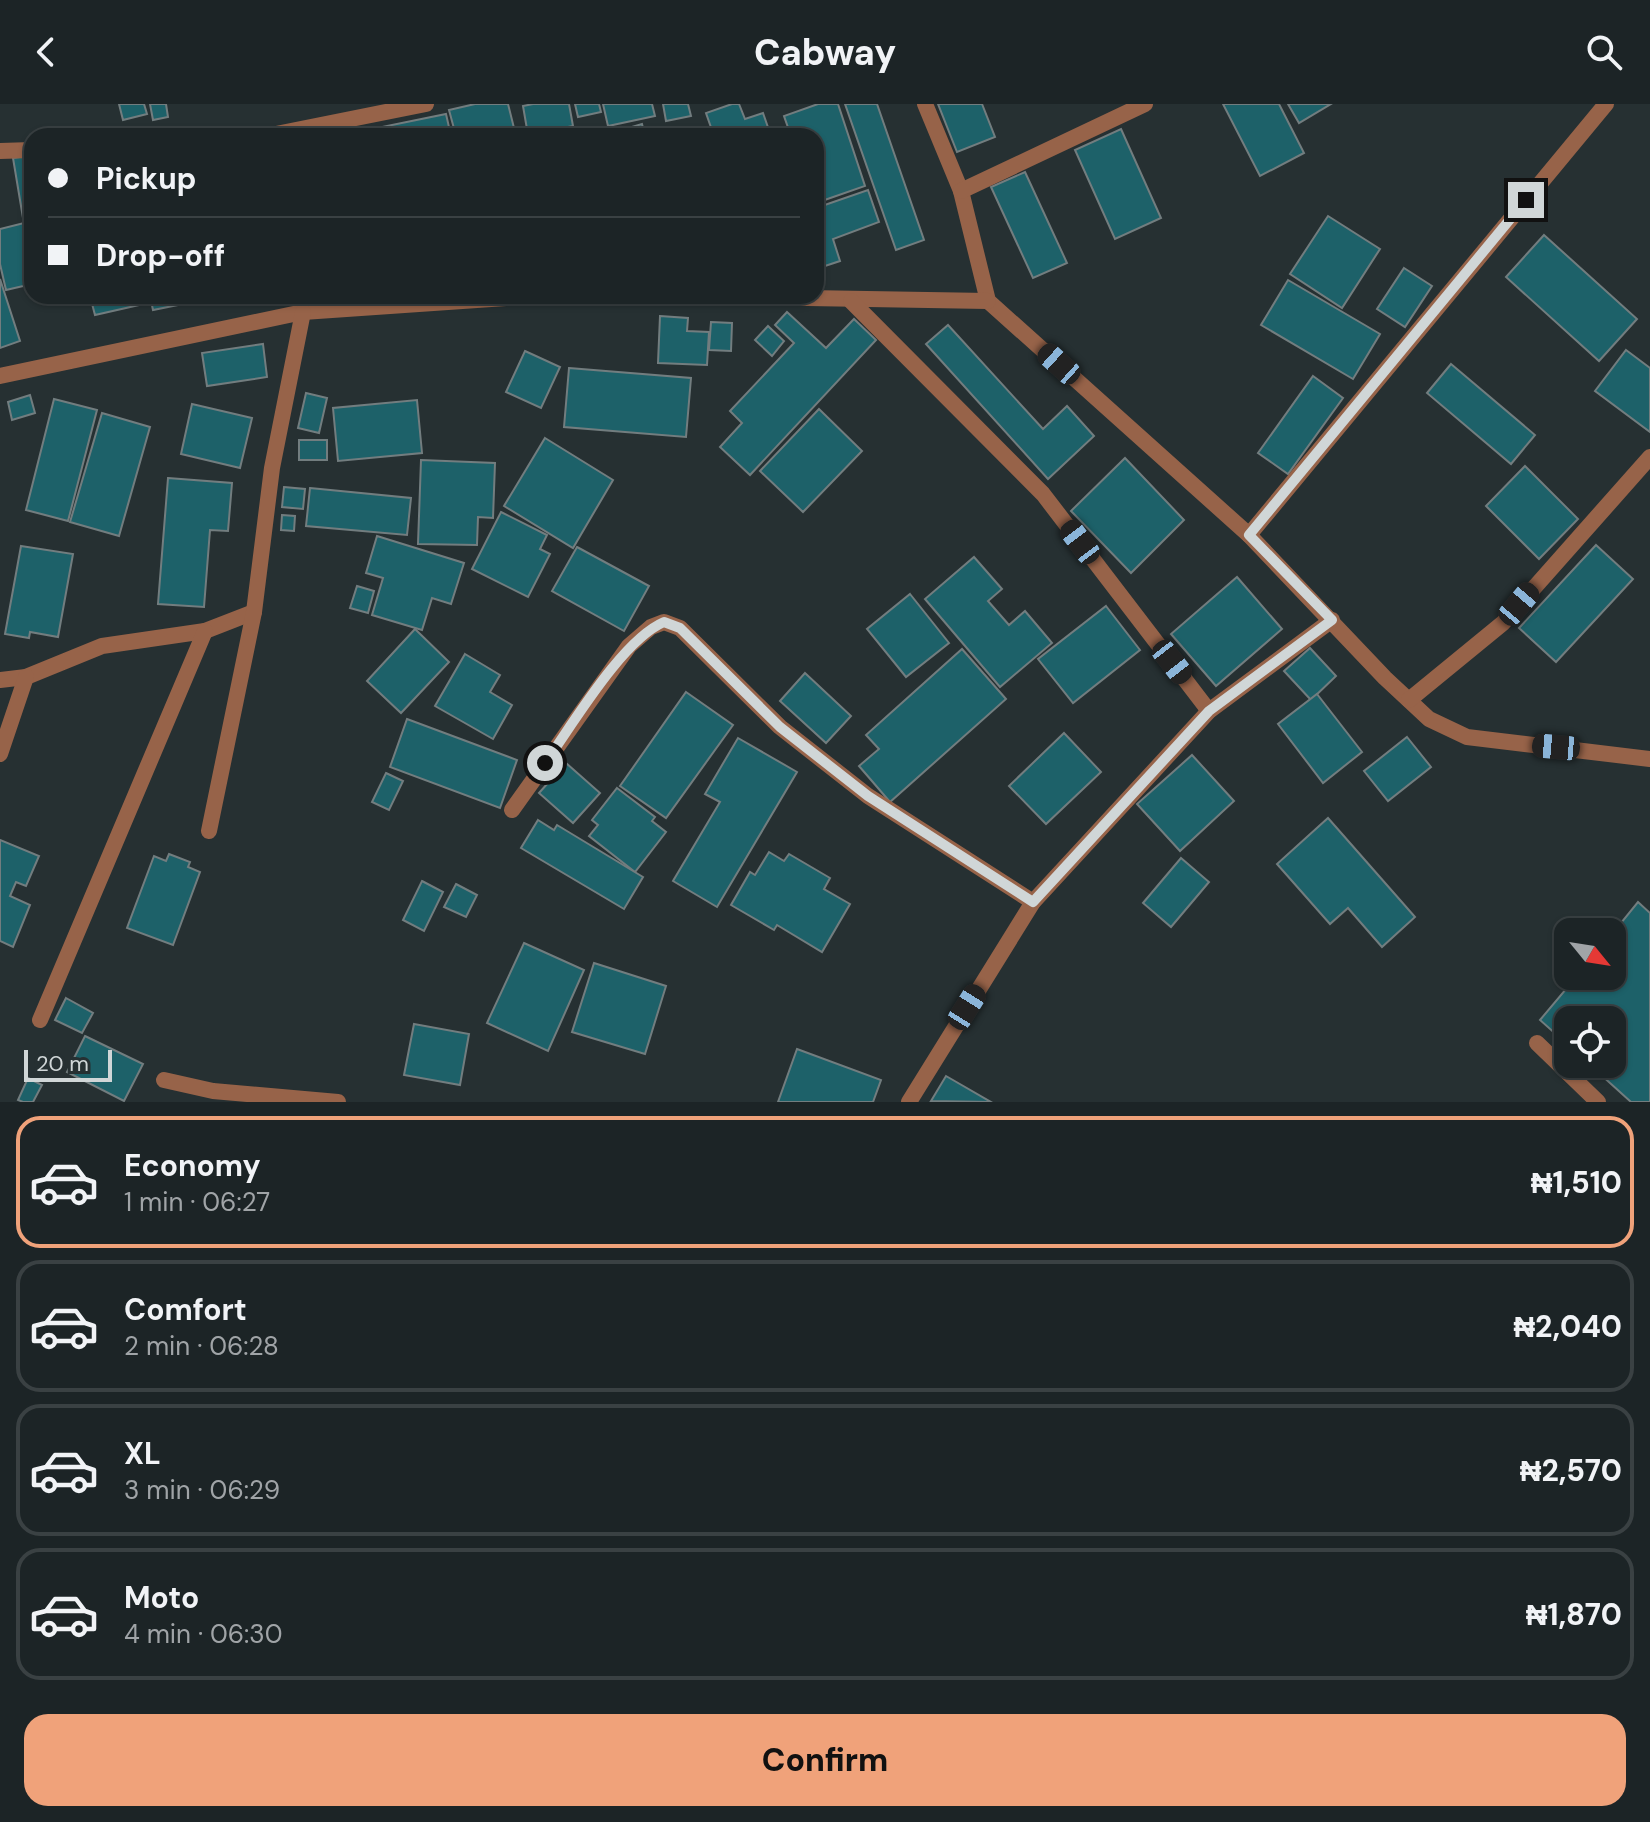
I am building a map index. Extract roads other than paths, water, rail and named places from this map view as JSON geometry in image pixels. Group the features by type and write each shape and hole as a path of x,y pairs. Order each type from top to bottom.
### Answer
{"street":[{"path":"306,128 426,104"},
{"path":"925,104 961,191 988,301 1249,535 1429,719 1467,737 1650,759"},
{"path":"961,191 1145,104"},
{"path":"1249,535 1606,104"},
{"path":"0,151 24,150"},
{"path":"824,300 988,301"},
{"path":"851,301 1043,494 1209,711"},
{"path":"0,376 303,312 418,304"},
{"path":"209,831 254,612 272,468 303,312"},
{"path":"1409,700 1503,623 1650,457"},
{"path":"0,680 26,677 102,646 205,631 254,612"},
{"path":"909,1102 1033,902 1209,711 1332,620"},
{"path":"512,810 629,646 651,627 664,622 680,628 780,727 868,796 1033,902"},
{"path":"40,1020 205,631"},
{"path":"0,754 26,677"},
{"path":"1537,1043 1598,1102"},
{"path":"164,1080 213,1091 338,1102"}]}
